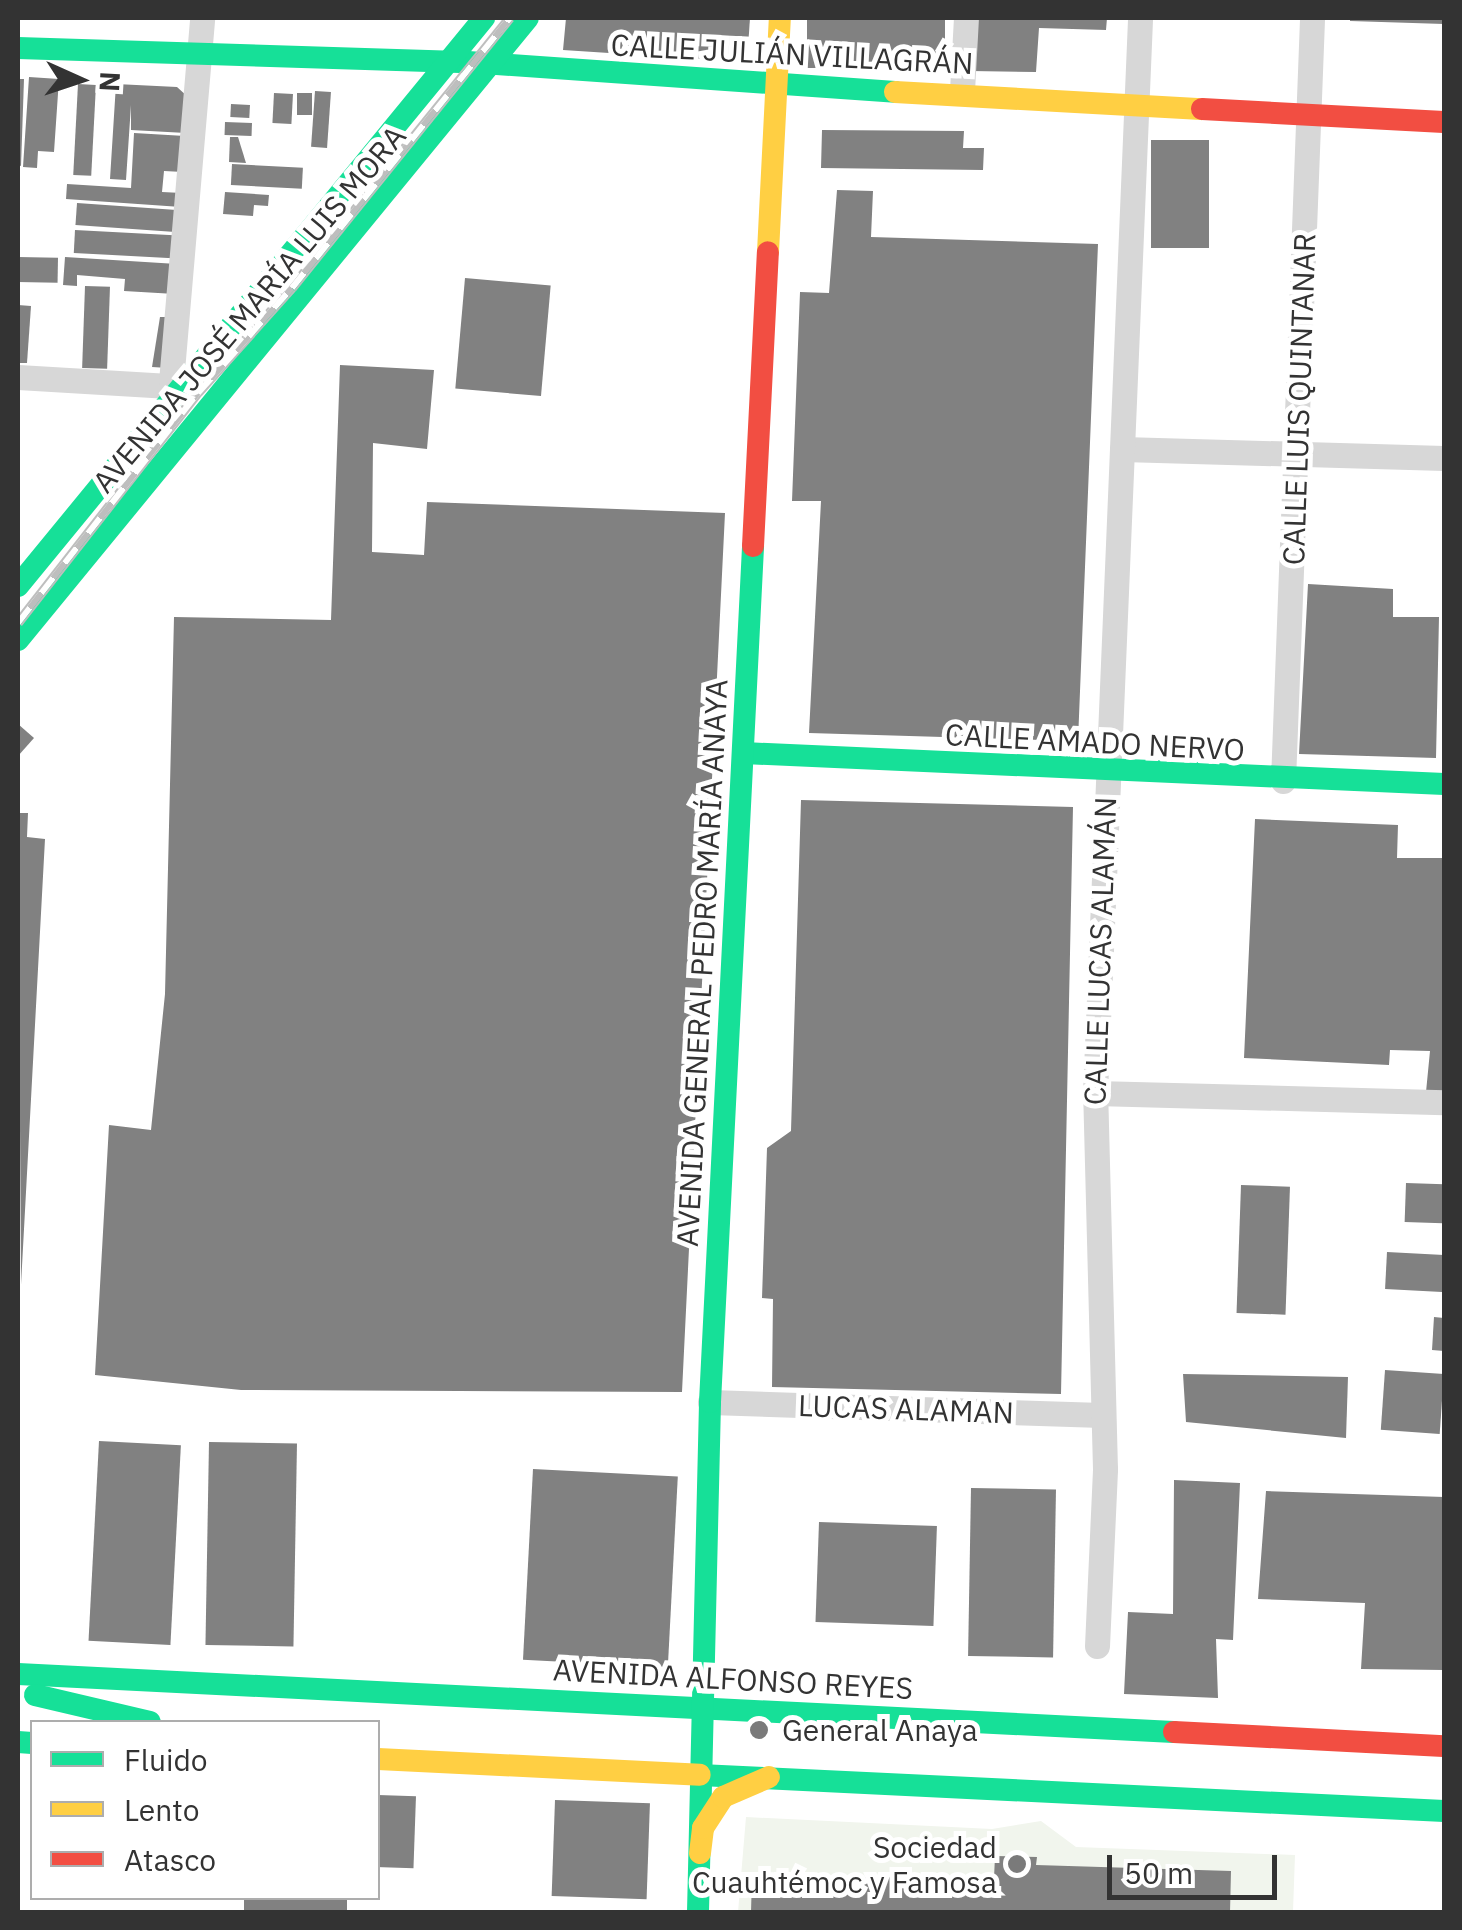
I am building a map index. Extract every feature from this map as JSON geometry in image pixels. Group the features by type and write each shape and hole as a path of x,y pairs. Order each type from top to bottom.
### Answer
{"main road":[{"name":"AVENIDA JOSÉ MARÍA LUIS MORA","path":"18,586 176,384 484,18"},
{"name":"AVENIDA GENERAL PEDRO MARÍA ANAYA","path":"698,1912 710,1402 780,18"},
{"name":"AVENIDA JOSÉ MARÍA LUIS MORA","path":"18,640 209,403 492,64 515,24"},
{"name":"CALLE JULIÁN VILLAGRÁN","path":"18,48 445,61 1444,122"},
{"name":"CALLE AMADO NERVO","path":"744,753 1106,774 1444,784"},
{"name":"AVENIDA ALFONSO REYES","path":"18,1675 1444,1746"},
{"path":"18,1675 26,1698"},
{"path":"26,1698 53,1676"},
{"path":"26,1698 140,1720"},
{"path":"380,1758 1444,1811"},
{"path":"700,1853 703,1828 724,1797 754,1780 784,1776"}],"street":[{"path":"176,384 202,18"},
{"path":"962,91 966,18"},
{"name":"CALLE LUCAS ALAMÁN","path":"1097,1646 1102,1415 1095,1093 1140,18"},
{"name":"CALLE LUIS QUINTANAR","path":"1283,781 1312,18"},
{"path":"18,377 176,384 209,403"},
{"path":"1122,449 1444,458"},
{"path":"1095,1093 1444,1102"},
{"name":"LUCAS ALAMAN","path":"710,1402 1102,1415"}],"shaded area":[{"name":"Sociedad Cuauhtémoc y Famosa","path":"746,1817 992,1829 1041,1821 1076,1847 1295,1855 1293,1912 738,1912"}],"building":[{"path":"566,18 750,18 747,62 563,50"},
{"path":"807,18 945,18 945,68 807,68"},
{"path":"973,18 1107,18 1106,30 1039,28 1036,72 971,71"},
{"path":"1444,18 1444,24 1350,21"},
{"path":"29,77 59,79 54,152 38,151 37,168 23,167"},
{"path":"18,79 24,79 21,166 18,165"},
{"path":"78,84 96,85 91,176 73,175"},
{"path":"116,84 177,87 188,97 186,133 131,130 131,105 126,180 110,179"},
{"path":"315,91 331,92 327,148 311,147"},
{"path":"274,93 293,94 291,124 272,123"},
{"path":"297,93 312,93 312,115 297,115"},
{"path":"231,104 250,105 249,118 230,117"},
{"path":"225,122 252,123 252,136 225,135"},
{"path":"822,130 964,131 963,148 984,148 983,170 821,168"},
{"path":"134,133 185,136 183,172 164,171 162,192 182,193 181,207 66,199 67,184 131,188"},
{"path":"230,137 238,137 246,163 229,162"},
{"path":"1151,140 1209,140 1209,248 1151,248"},
{"path":"232,164 303,168 302,189 231,185"},
{"path":"837,190 873,191 871,237 1098,244 1078,741 809,733 821,501 792,501 800,292 829,293"},
{"path":"225,192 269,195 268,206 254,205 253,216 223,214"},
{"path":"77,203 177,210 175,232 75,225"},
{"path":"75,230 174,235 173,258 74,253"},
{"path":"18,257 58,258 58,283 18,282"},
{"path":"65,257 177,264 175,294 124,291 125,279 77,275 77,286 63,285"},
{"path":"465,278 551,285 541,396 455,389"},
{"path":"85,286 110,287 107,369 82,368"},
{"path":"18,305 31,306 27,363 18,363"},
{"path":"160,317 169,317 168,368 152,367"},
{"path":"340,365 434,370 427,449 373,443 372,552 424,555 427,502 725,513 682,1392 241,1390 95,1375 109,1125 151,1130 165,994 174,617 331,620"},
{"path":"1308,584 1393,589 1393,617 1439,617 1436,758 1299,754"},
{"path":"18,724 34,738 18,756"},
{"path":"801,800 1073,807 1061,1394 772,1387 773,1299 762,1298 767,1148 791,1131"},
{"path":"18,813 28,813 27,837 45,839 21,1285"},
{"path":"1255,819 1398,825 1397,858 1444,858 1444,1093 1426,1092 1430,1051 1390,1050 1389,1065 1244,1058"},
{"path":"1406,1183 1444,1184 1443,1223 1405,1222"},
{"path":"1241,1185 1290,1187 1286,1315 1237,1313"},
{"path":"1387,1252 1444,1255 1442,1292 1385,1289"},
{"path":"1434,1317 1444,1318 1444,1351 1432,1350"},
{"path":"1385,1370 1444,1374 1440,1434 1381,1430"},
{"path":"1183,1374 1348,1377 1346,1438 1186,1422"},
{"path":"99,1441 181,1445 170,1645 89,1641"},
{"path":"209,1442 297,1444 293,1647 205,1645"},
{"path":"533,1469 678,1477 668,1667 523,1660"},
{"path":"1174,1480 1240,1483 1233,1640 1216,1639 1218,1698 1124,1694 1128,1612 1173,1614"},
{"path":"971,1488 1056,1489 1053,1657 968,1656"},
{"path":"1266,1491 1444,1497 1444,1670 1361,1669 1365,1603 1258,1599"},
{"path":"819,1522 937,1526 933,1626 816,1622"},
{"path":"380,1795 416,1796 413,1868 380,1867"},
{"path":"555,1800 650,1803 647,1899 552,1896"},
{"name":"Sociedad Cuauhtémoc y Famosa","path":"995,1856 1037,1857 1036,1865 1231,1871 1230,1912 751,1912 752,1876 994,1878"},
{"path":"244,1900 347,1900 347,1912 244,1912"}],"railway":[{"path":"18,623 198,393 292,288 510,18"}],"traffic: fast":[{"path":"18,586 484,18"},
{"path":"18,640 528,18"},
{"path":"18,48 468,62 895,92"},
{"path":"698,1912 710,1402 753,546"},
{"path":"744,753 1444,784"},
{"path":"18,1674 1174,1732"},
{"path":"35,1695 141,1720"},
{"path":"18,1742 30,1743"},
{"path":"700,1775 1444,1811"}],"traffic: slow":[{"path":"768,252 780,18"},
{"path":"895,92 1202,109"},
{"path":"380,1759 700,1775"},
{"path":"700,1853 703,1828 723,1797 769,1777"}],"traffic: jam":[{"path":"1202,109 1444,122"},
{"path":"753,546 768,252"},
{"path":"1174,1732 1444,1746"}],"place":[{"name":"General Anaya","path":"759,1730"},
{"name":"Sociedad Cuauhtémoc y Famosa","path":"1017,1864"}]}
